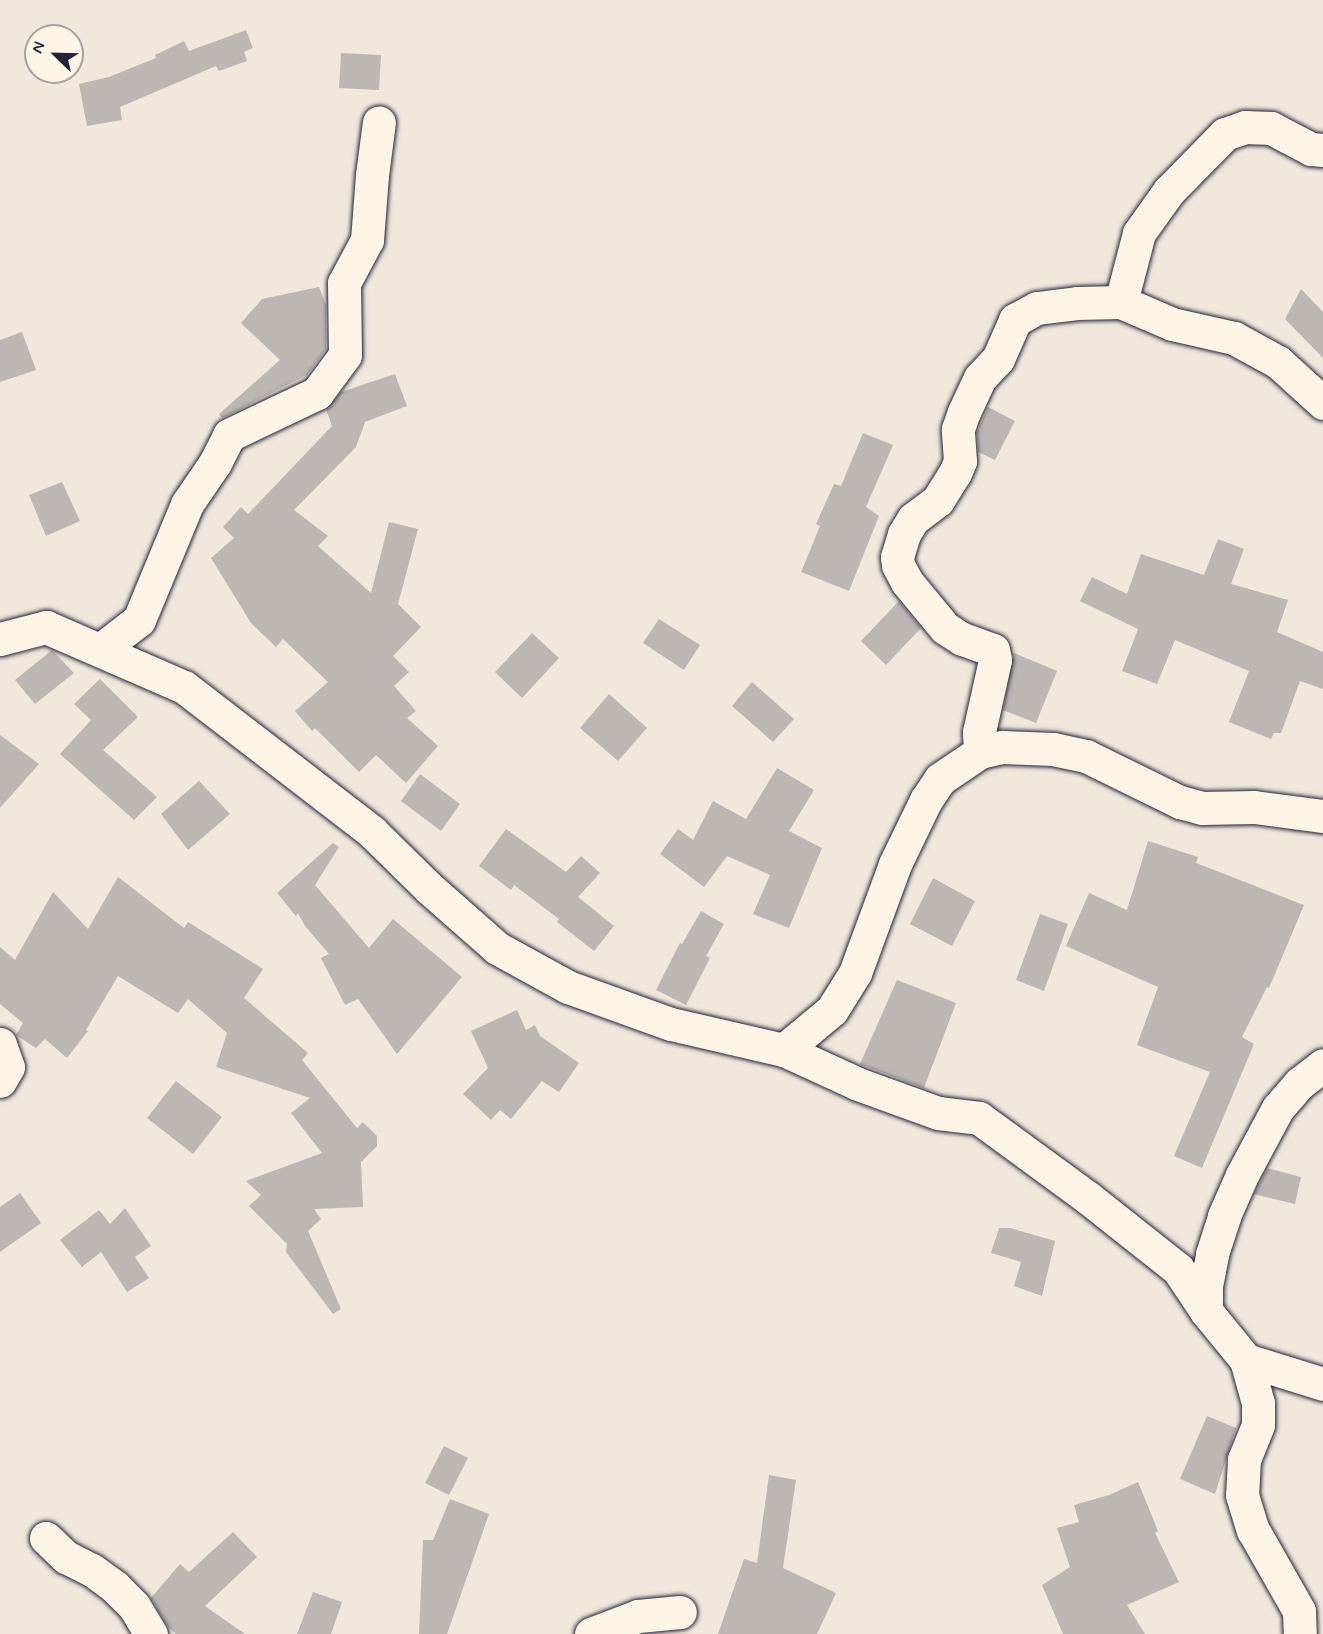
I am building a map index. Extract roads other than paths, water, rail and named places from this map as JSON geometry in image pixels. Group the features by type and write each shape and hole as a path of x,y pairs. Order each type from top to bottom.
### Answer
{"street":[{"path":"100,650 139,620 187,504 215,463 229,435 317,393 345,355 344,283 367,240 379,122"},
{"path":"1120,302 1134,247 1144,225 1169,191 1225,134 1245,127 1271,128 1311,149 1323,150"},
{"path":"980,753 979,732 995,660 993,650 962,639 945,628 902,574 897,561 899,548 913,519 938,500 955,473 960,461 958,436 964,412 980,378 998,359 1015,320 1037,308 1077,303 1120,302 1172,324 1234,338 1278,362 1323,402"},
{"path":"0,639 46,627 184,687 372,832 497,948 568,987 660,1020 784,1050 858,1084 938,1113 979,1118 1142,1238 1178,1269 1206,1311 1246,1360 1258,1403 1258,1425 1244,1459 1242,1495 1253,1530 1299,1611 1300,1634"},
{"path":"784,1050 832,1010 850,981 895,864 926,800 940,779 980,753 1002,747 1053,749 1086,756 1180,802 1202,808 1254,807 1323,816"},
{"path":"0,1044 8,1067 0,1082"},
{"path":"1206,1311 1206,1286 1212,1254 1224,1216 1242,1174 1278,1108 1300,1083 1323,1065"},
{"path":"1246,1360 1323,1384"},
{"path":"46,1538 66,1557 92,1570 115,1587 134,1605 151,1634"},
{"path":"591,1634 638,1616 680,1612"},
{"path":"1313,1634 1323,1627"}]}
